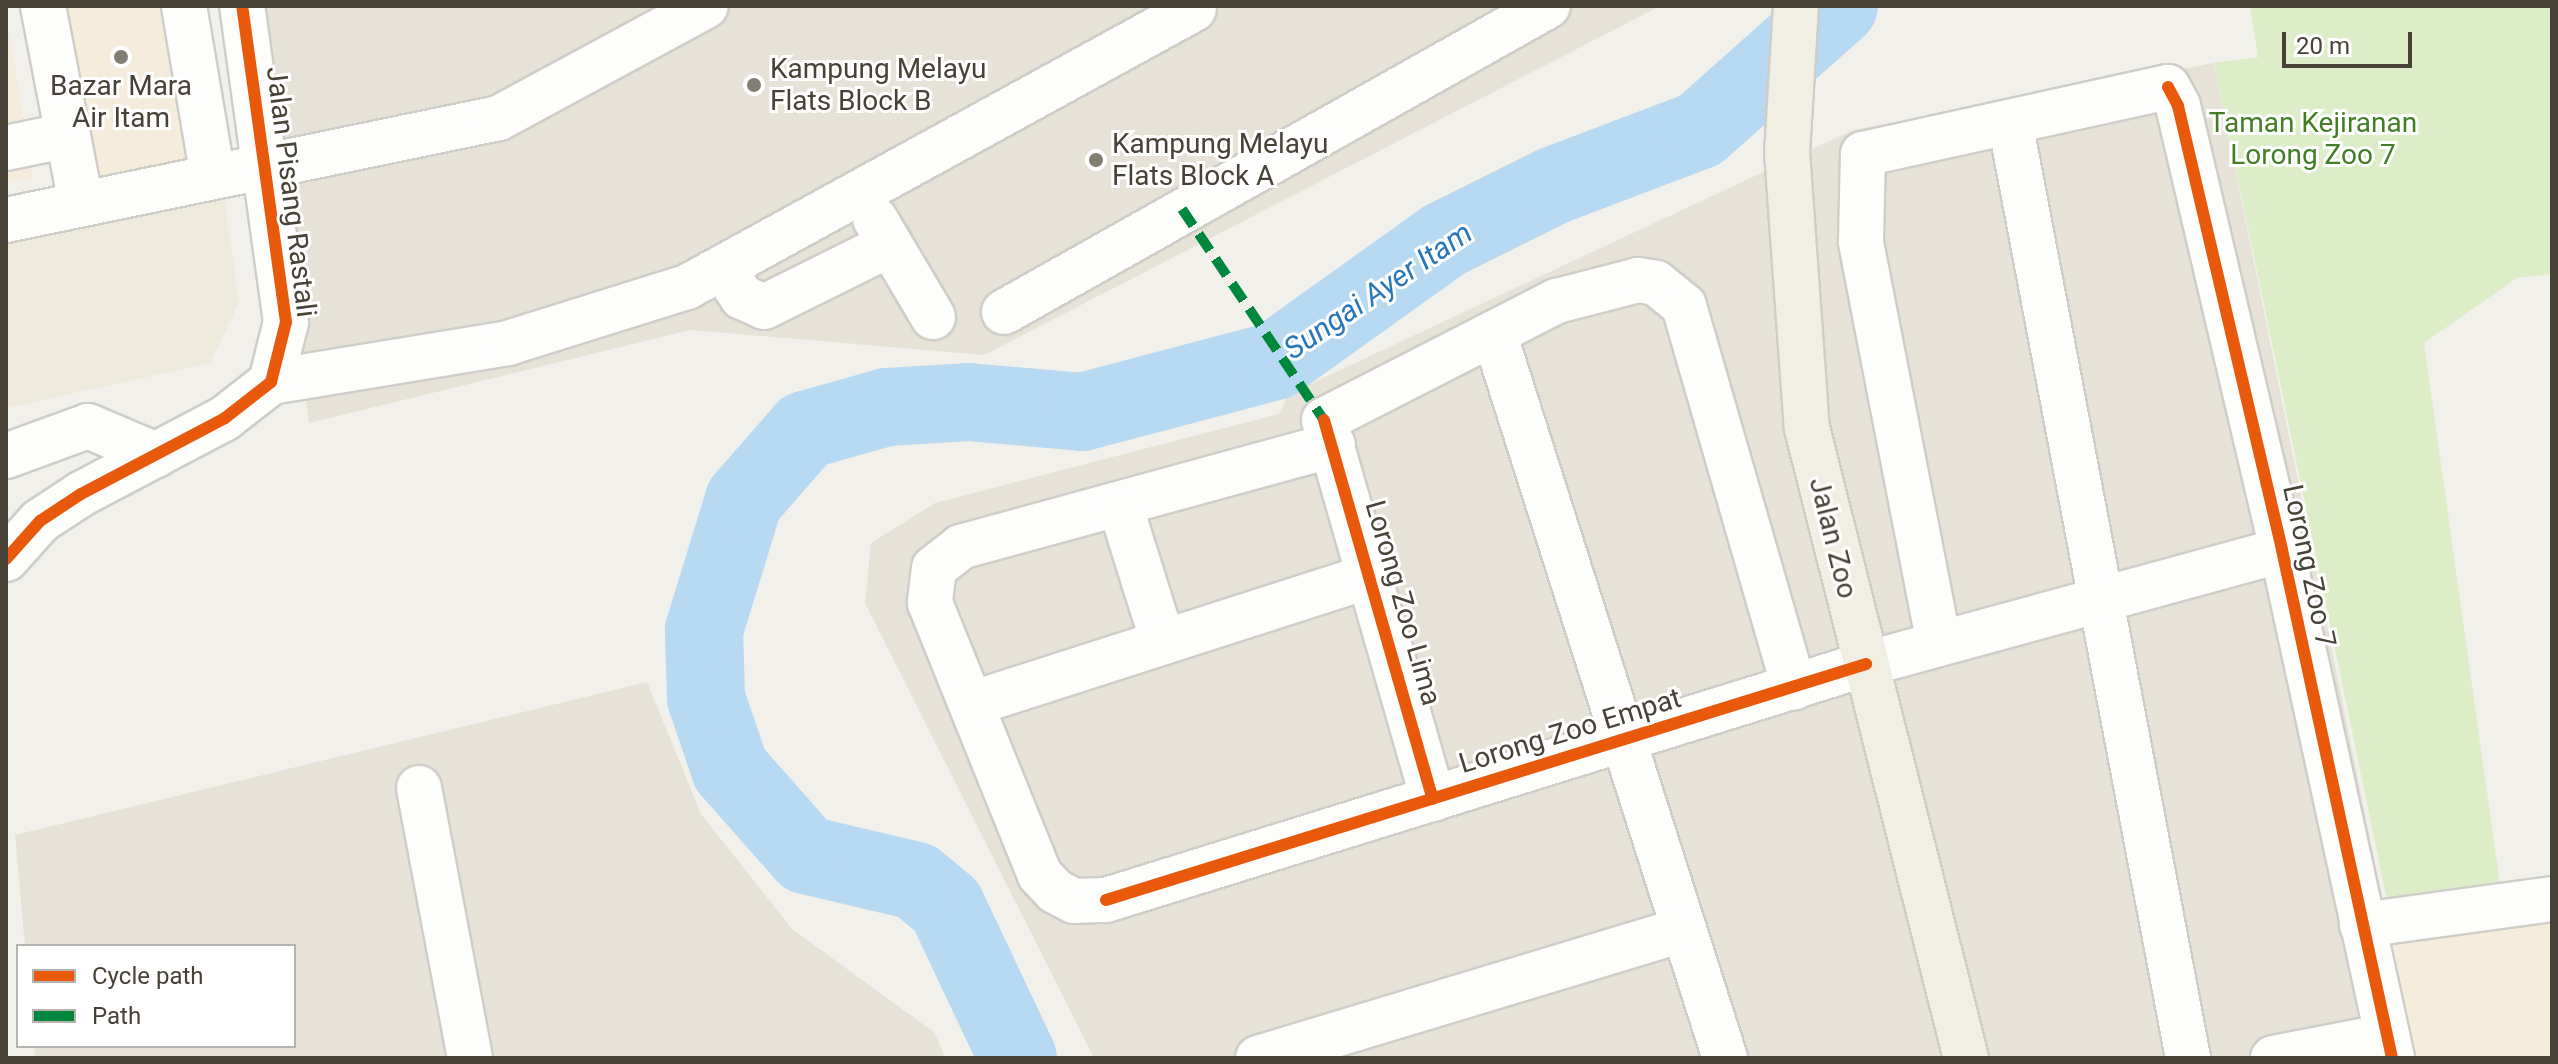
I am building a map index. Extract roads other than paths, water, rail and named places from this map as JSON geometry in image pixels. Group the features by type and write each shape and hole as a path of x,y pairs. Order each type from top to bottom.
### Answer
{"main road":[{"name":"Jalan Zoo","path":"1796,6 1787,152 1807,428 1966,1058"}],"street":[{"path":"43,6 81,204"},
{"path":"184,6 213,177"},
{"name":"Jalan Pisang Rastali","path":"242,6 269,166 286,322 271,382"},
{"path":"6,220 499,118 706,6"},
{"path":"1004,312 1548,6"},
{"path":"6,559 40,521 156,455 271,382 508,343 725,271 1194,9"},
{"name":"Lorong Zoo 7","path":"2010,122 2168,87 2178,106 2282,550 2389,1047"},
{"path":"1939,644 1861,241 1863,154 2010,122 2188,1058"},
{"path":"6,148 68,135"},
{"path":"862,195 933,317"},
{"path":"725,271 742,297 764,307 889,245"},
{"path":"1370,576 974,703 930,603 934,568 961,547 1120,505 1329,432 1494,333 1557,301 1619,282 1656,283 1684,306 1794,687"},
{"path":"1494,333 1619,741 1725,1058"},
{"path":"6,456 88,426 156,455"},
{"name":"Lorong Zoo Lima","path":"1329,432 1433,799"},
{"path":"1120,505 1163,642"},
{"name":"Lorong Zoo Empat","path":"974,703 1040,875 1074,901 1106,900 1866,664 2282,550"},
{"path":"419,788 470,1058"},
{"path":"2362,925 2552,899"},
{"path":"1258,1058 1682,930"},
{"path":"2273,1058 2389,1047"}],"waterway":[{"name":"Sungai Ayer Itam","path":"1018,1058 946,906 916,881 806,855 730,769 706,698 704,630 744,500 805,430 887,407 968,402 1082,412 1275,361 1444,240 1555,185 1700,130 1839,6"}],"place":[{"name":"Bazar Mara Air Itam","path":"121,57"},
{"name":"Kampung Melayu Flats Block B","path":"754,85"},
{"name":"Kampung Melayu Flats Block A","path":"1096,160"}],"park label":[{"name":"Taman Kejiranan Lorong Zoo 7","path":"2313,139"}]}
